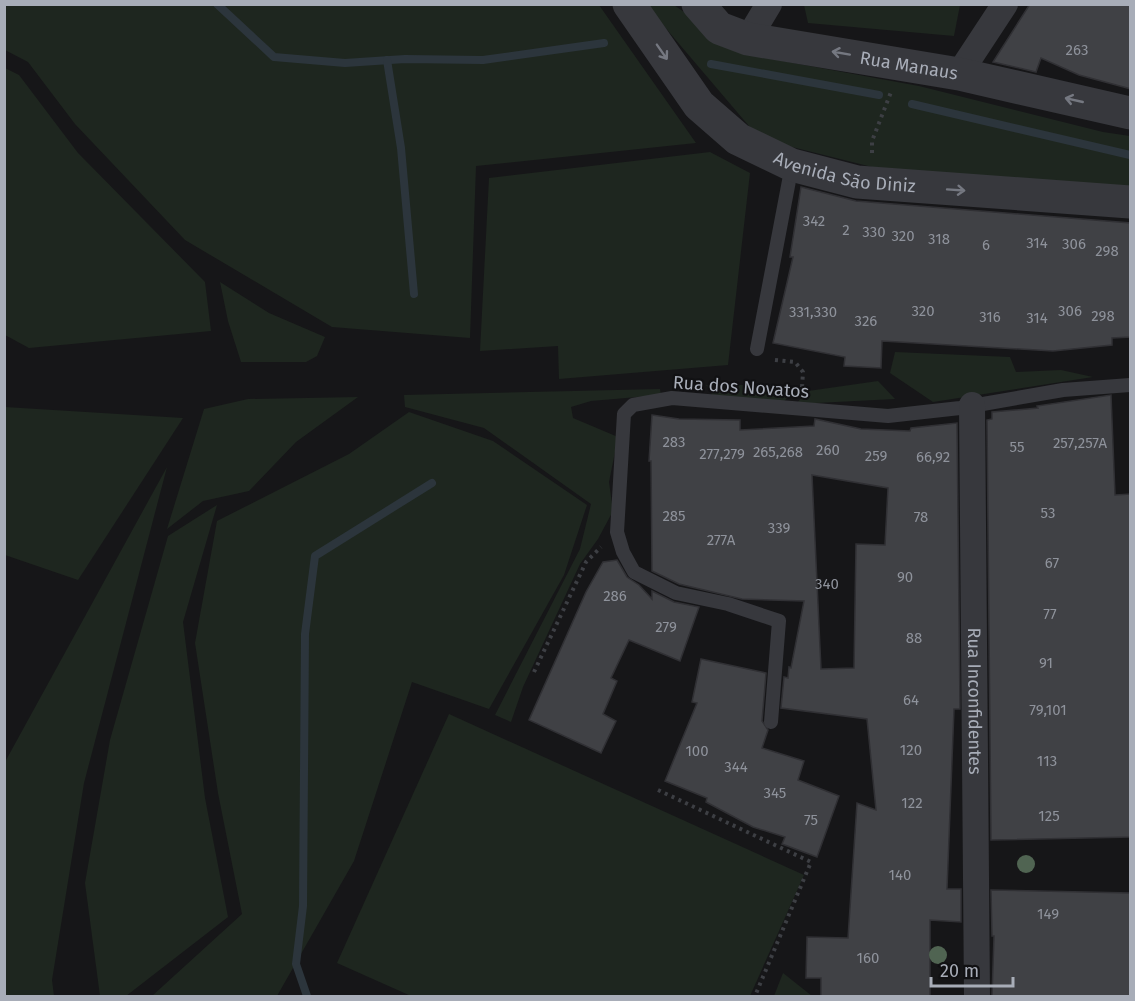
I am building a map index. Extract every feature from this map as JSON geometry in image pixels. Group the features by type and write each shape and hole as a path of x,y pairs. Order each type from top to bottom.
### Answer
{"street":[{"name":"Avenida São Diniz","path":"629,4 699,105 738,139 792,165 857,183 1131,202"},
{"name":"Rua Manaus","path":"698,4 719,28 748,39 959,74 1131,113"},
{"path":"748,39 769,4"},
{"path":"959,74 1005,4"},
{"name":"Rua Inconfidentes","path":"972,405 977,996"}],"lane":[{"path":"757,349 792,165"},
{"name":"Rua dos Novatos","path":"771,722 779,621 728,604 676,593 648,581 634,572 623,552 617,532 624,414 633,405 672,398 888,416 1063,390 1131,385"}],"path":[{"path":"873,183 872,141 881,110 904,64"},
{"path":"757,349 772,359 795,362 803,372 802,388 786,407"},
{"path":"534,672 586,562 617,532"},
{"path":"658,790 811,862 755,996"}],"shaded area":[{"path":"804,4 960,5 954,36 808,23"},
{"path":"4,5 599,5 696,143 476,166 470,338 332,327 185,240 75,124 28,62 5,50"},
{"path":"646,5 674,5 744,54 919,86 1103,132 1130,136 1130,194 872,167 760,139"},
{"path":"5,68 19,75 78,153 205,282 211,331 29,348 5,335"},
{"path":"710,152 750,173 728,365 559,379 558,346 480,351 489,178"},
{"path":"220,282 269,313 325,337 317,356 306,362 241,362 228,321"},
{"path":"895,352 1010,357 1016,372 1061,370 1093,377 933,402 890,373"},
{"path":"878,381 895,399 796,404 808,391"},
{"path":"706,385 788,385 792,394 783,402 710,397 712,394"},
{"path":"660,389 661,395 591,401 571,407 573,418 618,437 609,482 613,511 598,539 580,564 523,687 511,722 495,715 580,549 591,504 484,428 405,407 404,395"},
{"path":"358,397 296,442 249,491 203,501 167,529 204,409 248,399"},
{"path":"5,407 183,418 78,580 5,555"},
{"path":"409,412 493,441 587,505 564,575 489,709 412,682 354,861 277,996 152,996 242,914 218,793 195,643 217,521 349,454"},
{"path":"167,467 84,783 52,980 54,996 5,996 5,762"},
{"path":"217,505 183,622 205,798 228,917 126,996 100,996 85,883 110,740 168,536"},
{"path":"449,714 804,875 750,996 411,996 337,963"},
{"path":"783,973 812,996 774,996"}],"building":[{"path":"1030,4 1131,4 1131,89 1079,75 1041,58 1036,72 993,62"},
{"path":"801,187 856,201 1131,223 1131,337 1112,338 1112,345 1053,351 882,341 881,368 844,366 845,357 773,343 793,257 790,257"},
{"path":"1111,395 1115,495 1131,494 1131,837 991,840 987,420 992,419 992,412 1038,408 1037,406"},
{"path":"652,415 679,419 740,420 740,430 814,426 815,419 861,429 910,431 911,428 957,423 960,709 954,709 947,889 961,889 961,922 930,920 930,996 821,996 821,978 806,978 807,937 848,938 857,803 876,810 867,719 781,708 784,677 788,678 789,667 791,668 804,601 742,599 679,584 652,571 651,461 649,461","holes":["812,475 888,488 885,545 856,544 854,668 821,669"]},
{"path":"617,560 627,577 639,585 652,599 652,591 674,602 699,607 680,661 629,640 611,678 617,681 603,714 616,721 601,753 529,720 586,592 603,562"},
{"path":"701,659 766,673 762,721 768,730 762,748 804,761 798,780 839,796 817,857 782,844 785,837 753,827 706,802 707,798 665,781 697,703 692,702"},
{"path":"991,890 1131,893 1131,996 992,996 994,936 992,936"}],"waterway":[{"path":"217,4 274,57 345,63 405,59 483,60 604,43"},
{"path":"387,60 401,148 414,294"},
{"path":"711,64 879,95"},
{"path":"912,104 1130,155"},
{"path":"307,996 296,964 303,906 305,634 315,556 432,483"}]}
